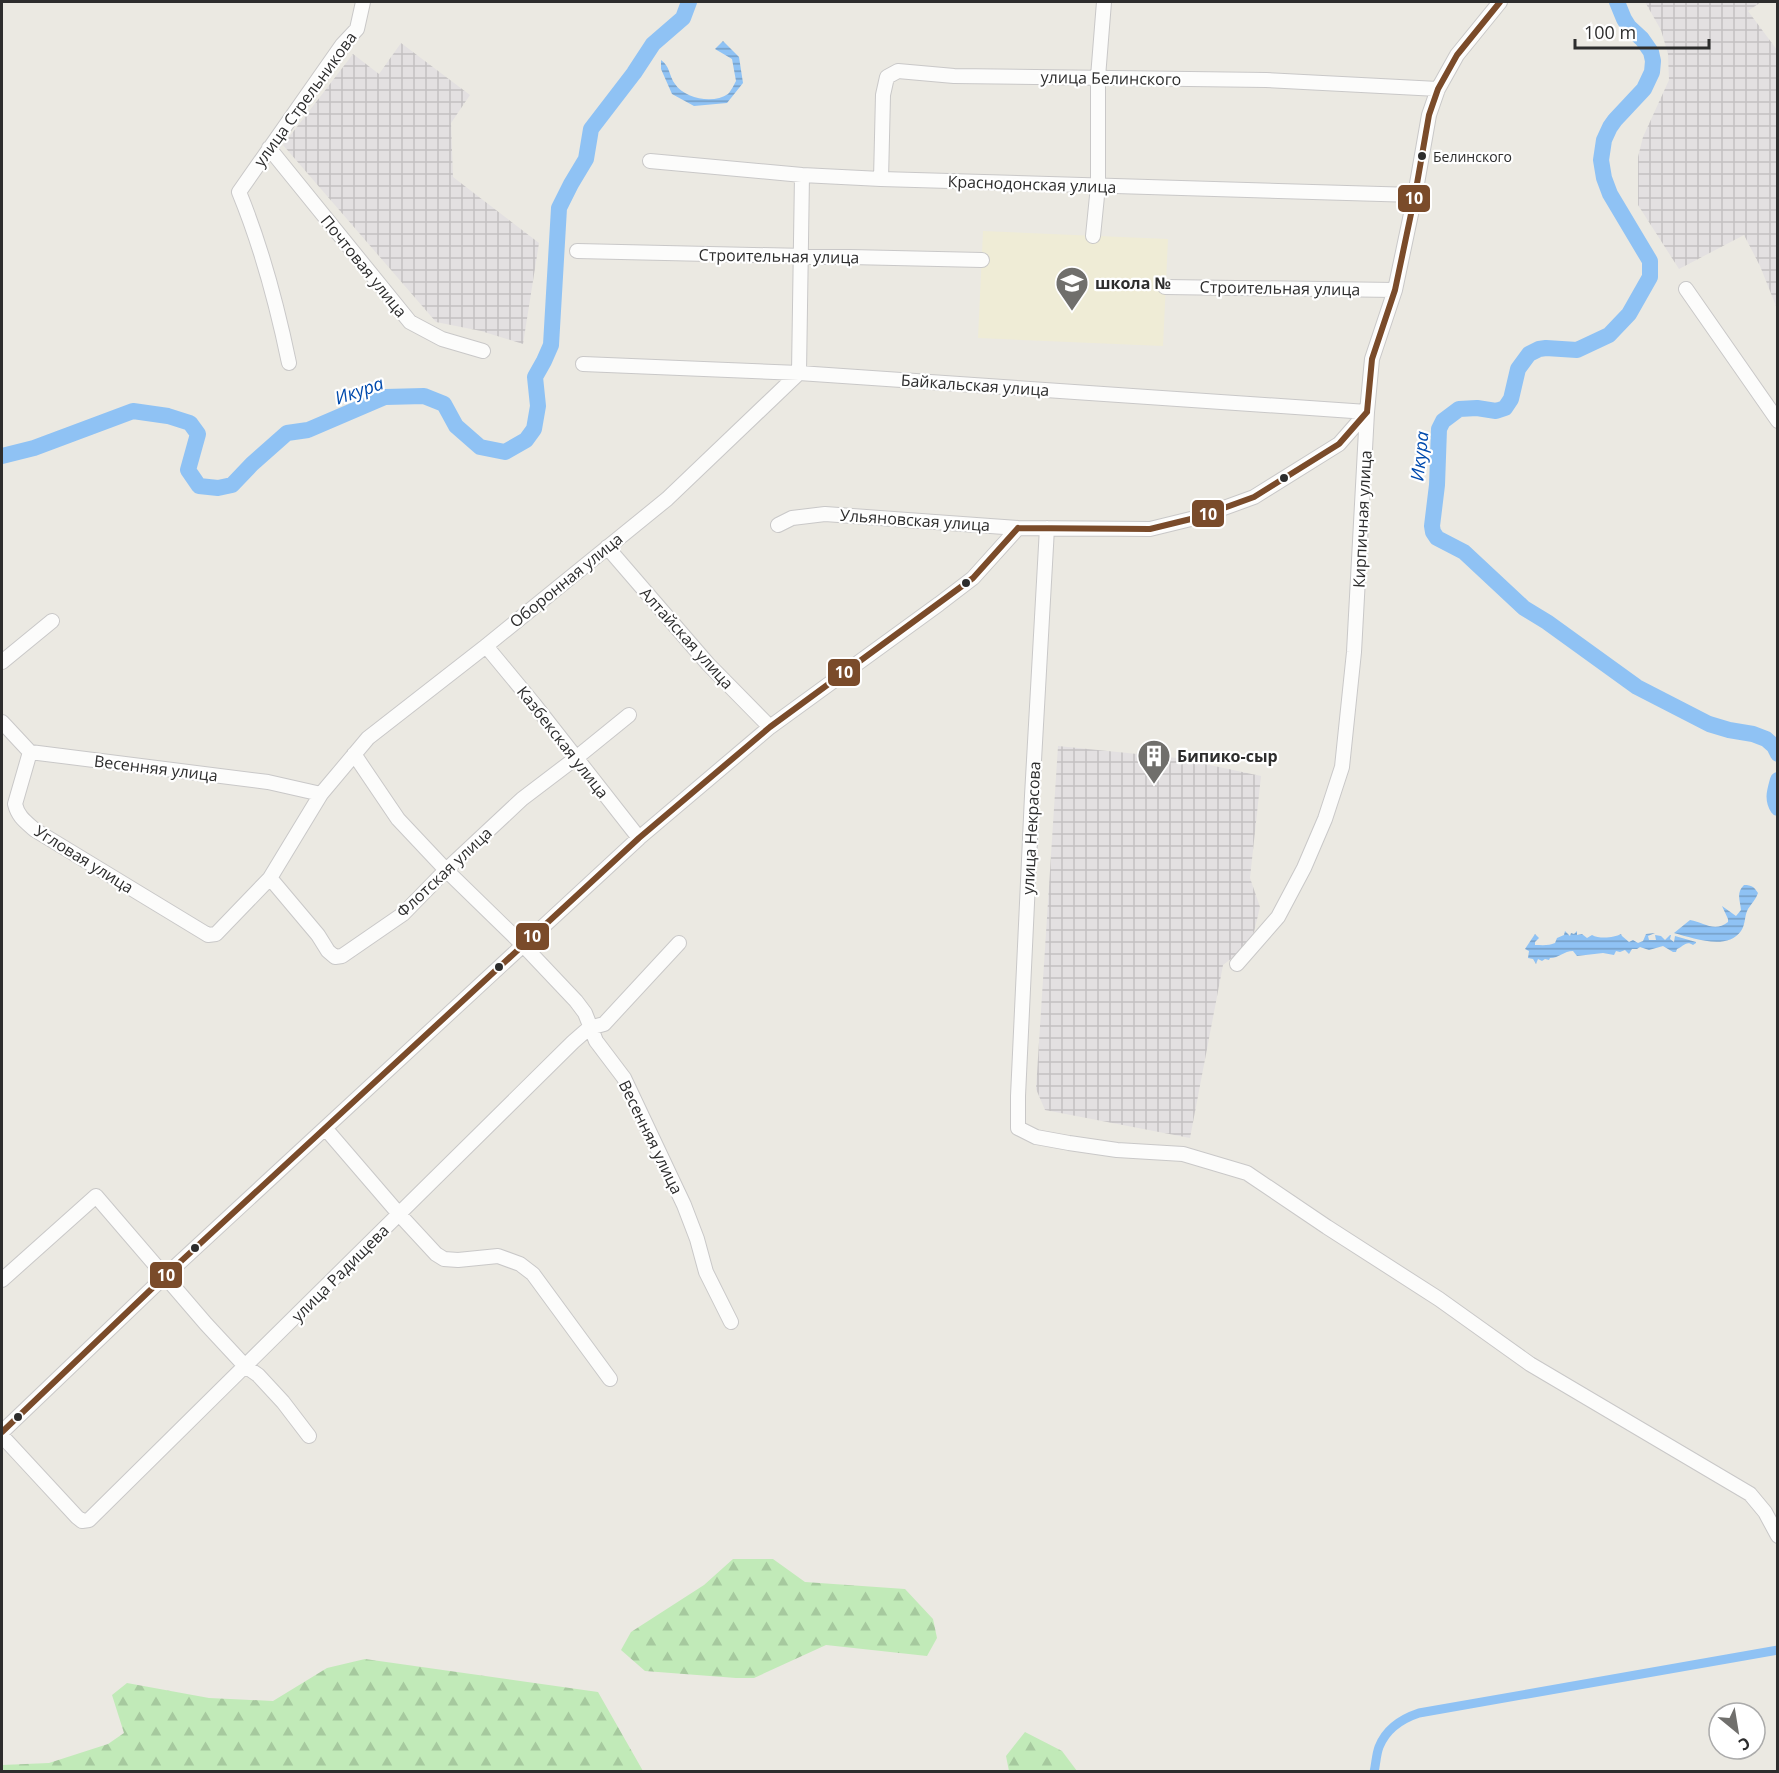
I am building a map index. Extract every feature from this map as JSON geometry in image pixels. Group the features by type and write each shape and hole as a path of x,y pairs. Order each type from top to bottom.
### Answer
{"street":[{"name":"улица Стрельникова","path":"289,363 256,234 239,192 342,45 357,29 363,2"},
{"path":"1093,236 1098,186 1098,77 1104,2"},
{"name":"Кирпичная улица","path":"1237,964 1278,917 1304,868 1325,819 1342,766 1354,652 1372,359 1395,290 1429,115 1438,90 1457,55 1500,2"},
{"name":"улица Белинского","path":"881,179 883,95 887,77 897,71 954,76 1266,80 1438,90"},
{"name":"Почтовая улица","path":"269,148 410,322 442,339 483,351"},
{"name":"Краснодонская улица","path":"650,161 802,175 881,179 1415,195"},
{"path":"799,373 802,175"},
{"name":"Строительная улица","path":"577,250 982,261"},
{"name":"Строительная улица","path":"1166,287 1395,290"},
{"path":"1686,289 1778,422"},
{"name":"Байкальская улица","path":"583,364 799,373 1367,412"},
{"name":"Оборонная улица","path":"208,935 216,934 270,878 321,794 368,738 486,646 667,499 799,373"},
{"name":"Ульяновская улица","path":"778,525 792,518 825,514 1018,528 1150,529 1199,517 1254,496 1339,444 1367,412"},
{"path":"2,1434 165,1276 639,838 770,727 973,578 1018,528"},
{"name":"улица Некрасова","path":"1047,528 1032,796 1018,1128 1036,1137 1069,1143 1117,1150 1184,1154 1247,1173 1439,1299 1530,1364 1750,1494 1765,1512 1778,1536"},
{"name":"Алтайская улица","path":"607,547 708,664 770,727"},
{"path":"2,662 52,621"},
{"name":"Казбекская улица","path":"486,646 639,838"},
{"name":"Флотская улица","path":"270,878 318,935 328,951 334,957 342,956 403,914 522,798 628,715"},
{"path":"2,722 30,752"},
{"name":"Весенняя улица","path":"30,752 268,782 321,794"},
{"name":"Угловая улица","path":"30,752 15,804 16,812 22,819 36,830 208,935"},
{"name":"Весенняя улица","path":"354,754 398,819 446,870 523,945 576,1000 585,1013 596,1041 624,1078 684,1205 706,1272 731,1322"},
{"name":"улица Радищева","path":"2,1434 77,1517 82,1521 89,1520 589,1028 604,1024 680,943"},
{"path":"325,1128 436,1254 444,1259 458,1260 498,1256 520,1264 533,1274 610,1380"},
{"path":"2,1280 96,1196 206,1324 283,1402 309,1436"}],"shaded area":[{"path":"1645,2 1761,2 1748,11 1777,50 1776,306 1760,266 1744,235 1679,269 1638,205 1638,157 1643,137 1669,80 1668,54 1661,30"},
{"path":"401,43 470,95 451,123 453,177 539,243 523,344 481,331 436,322 283,145 353,54 379,74"},
{"name":"школа №","path":"983,231 1168,239 1163,346 978,338"},
{"path":"1058,746 1177,758 1261,776 1250,878 1260,907 1254,932 1240,952 1223,965 1190,1138 1045,1110 1036,1089"}],"green space":[{"path":"733,1559 773,1559 805,1582 905,1589 933,1619 937,1638 927,1656 826,1645 754,1678 645,1671 621,1650 631,1632 704,1585"},
{"path":"365,1659 598,1692 643,1771 2,1771 2,1765 49,1763 108,1744 124,1733 112,1695 127,1683 209,1698 273,1701 327,1668"},
{"path":"1025,1732 1062,1751 1077,1771 1009,1771 1006,1756"}],"water":[{"path":"723,41 739,57 743,83 727,103 694,106 672,94 661,69 661,60 675,84 686,93 708,99 728,94 736,81 732,59 715,49"},
{"path":"1744,885 1753,887 1758,893 1747,912 1743,928 1735,937 1719,942 1674,933 1690,920 1714,927 1728,922 1722,906 1736,916 1741,910 1739,894"},
{"path":"1565,931 1570,936 1571,933 1574,934 1577,931 1577,935 1582,934 1587,938 1592,935 1606,938 1621,934 1629,942 1633,940 1638,943 1643,941 1646,934 1655,933 1648,936 1649,940 1656,940 1655,935 1665,940 1671,935 1670,939 1674,942 1675,936 1696,943 1686,944 1676,952 1663,946 1649,950 1640,947 1632,949 1629,954 1625,950 1616,951 1614,955 1603,953 1577,956 1570,951 1549,960 1538,959 1536,964 1533,959 1528,958 1529,951 1525,949 1535,934 1539,938 1535,945 1548,945 1555,943"}],"waterway":[{"name":"Икура","path":"2,456 34,448 133,411 168,416 190,423 198,434 188,470 199,486 218,488 232,485 287,433 308,430 385,397 424,396 444,404 456,426 480,447 505,452 526,440 534,429 538,406 535,377 551,345 559,208 586,159 591,129 653,44 683,18 689,2"},
{"name":"Икура","path":"1617,2 1629,27 1642,39 1651,52 1652,72 1644,89 1610,127 1604,140 1601,160 1610,194 1650,261 1650,277 1629,314 1609,335 1577,350 1546,348 1529,354 1518,369 1511,399 1505,408 1496,411 1477,408 1459,409 1443,421 1439,429 1433,532 1437,538 1464,552 1524,608 1637,687 1709,724 1766,739 1774,746 1778,754"},
{"name":"Икура","path":"1778,780 1775,791 1778,808"},
{"path":"1374,1772 1378,1750 1386,1735 1400,1722 1419,1713 1778,1650"}],"transit line":[{"name":"10","path":"1367,412 1372,359 1395,290 1429,115 1438,89 1457,55 1500,2"},
{"name":"10","path":"1018,528 1150,529 1199,517 1254,497 1339,444 1367,412"},
{"name":"10","path":"2,1432 165,1276 639,838 770,727 973,578 1018,528"}],"place":[{"name":"Белинского","path":"1422,156"},
{"name":"школа №","path":"1072,312"},
{"name":"Бипико-сыр","path":"1154,785"}]}
